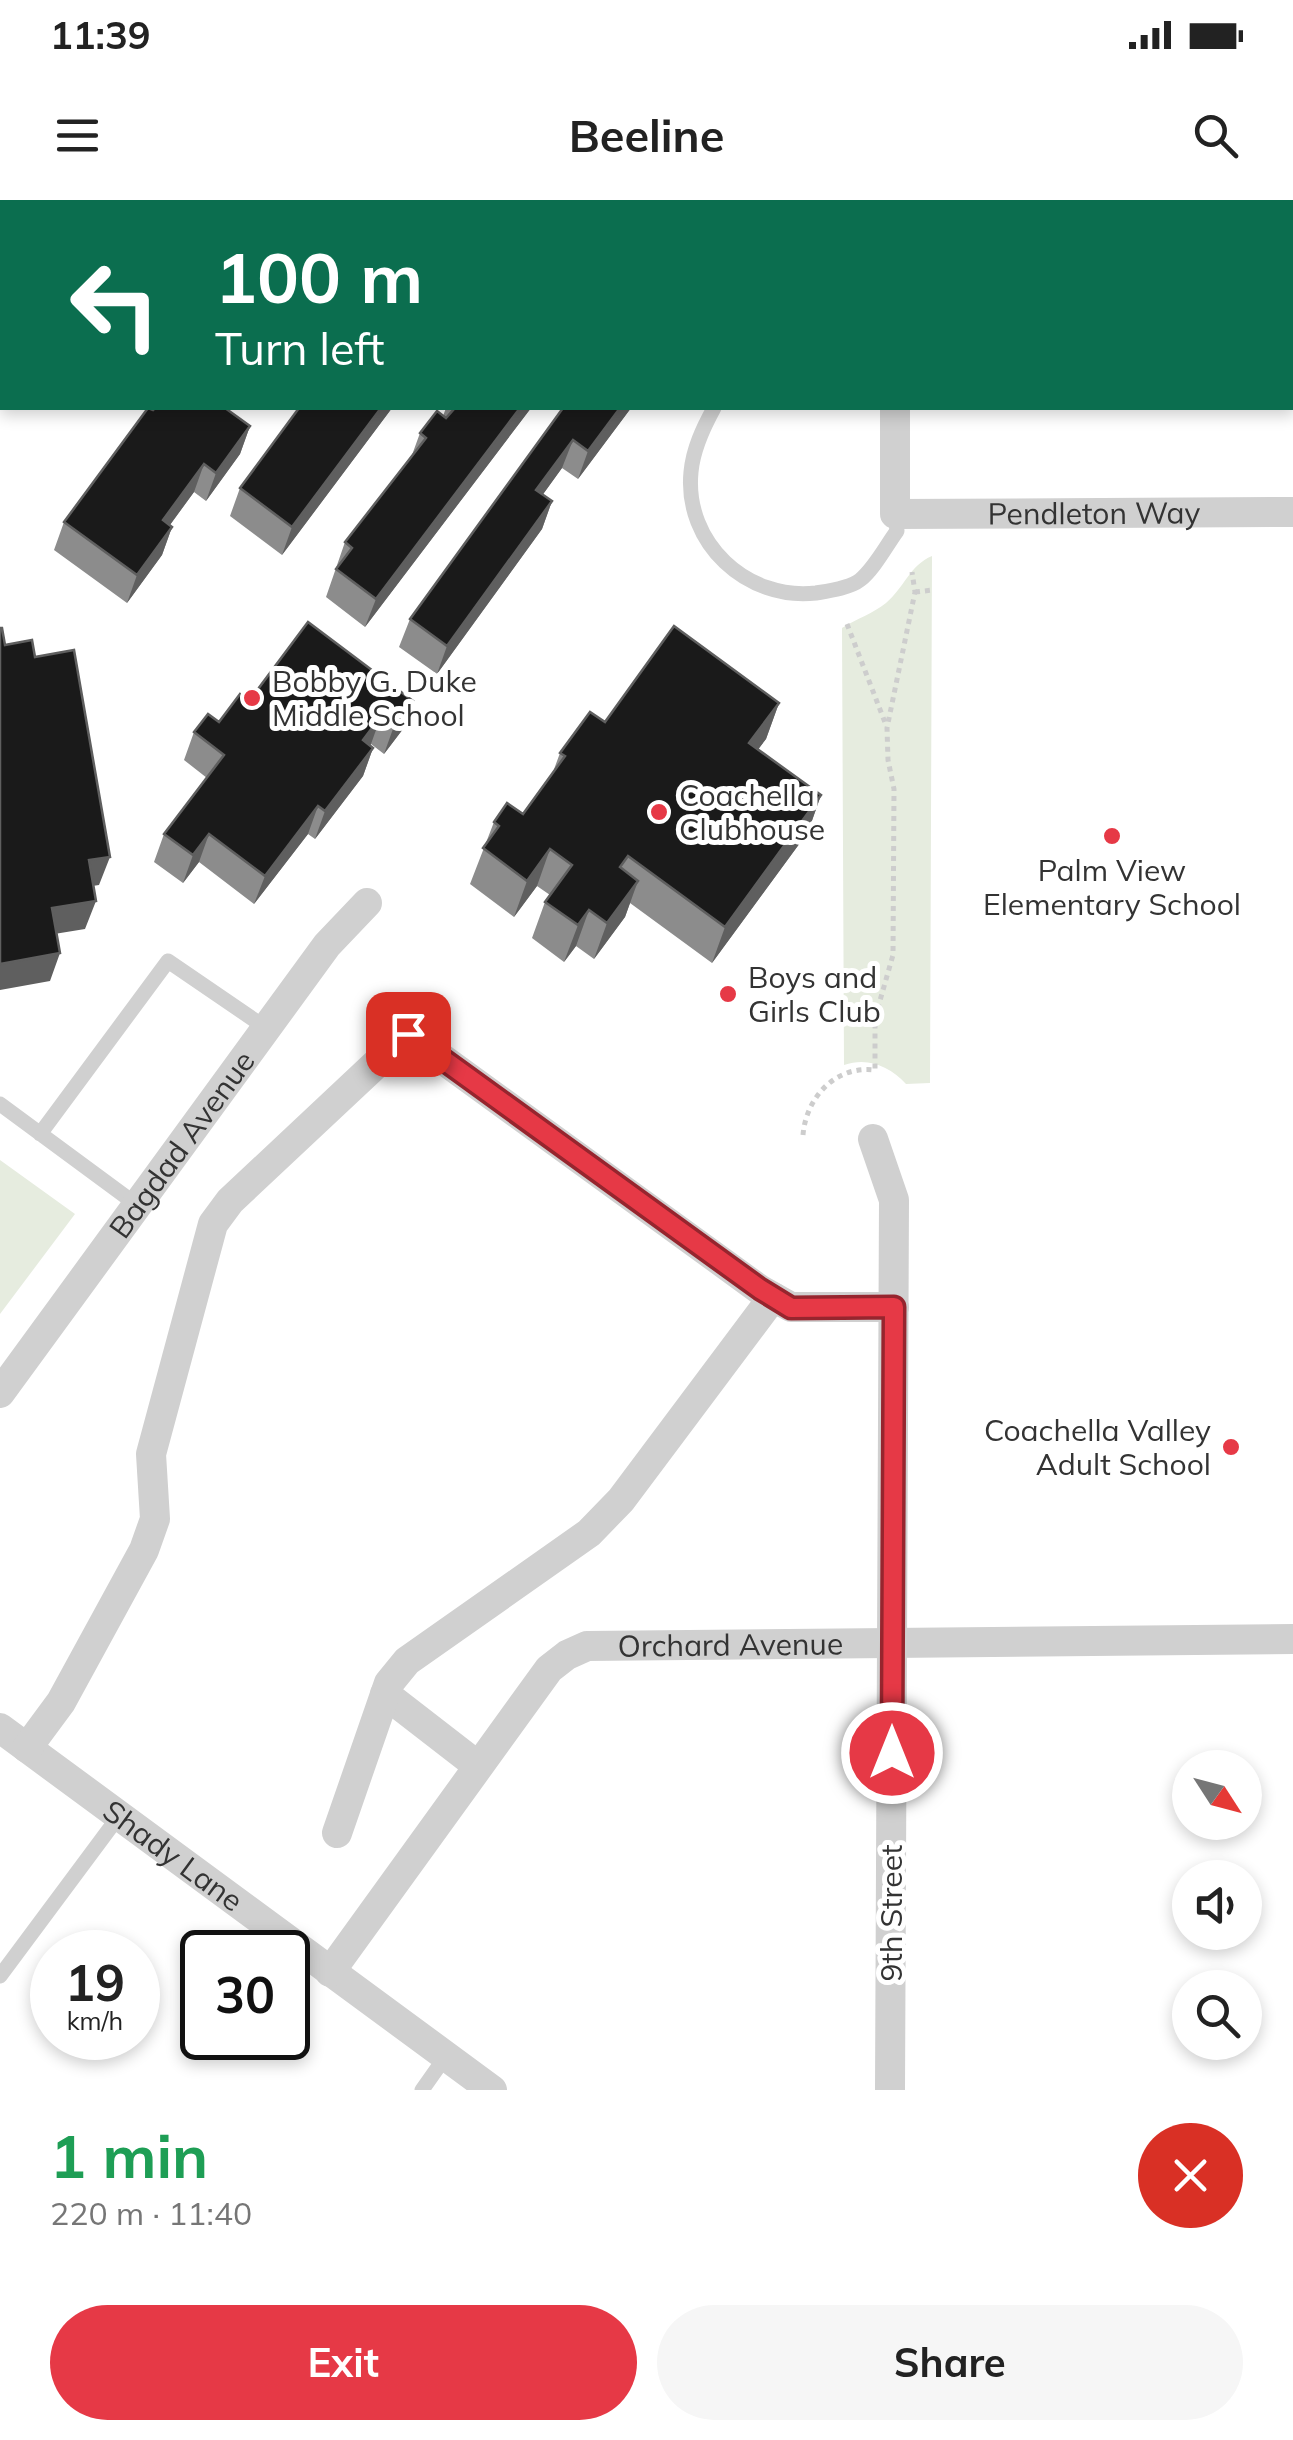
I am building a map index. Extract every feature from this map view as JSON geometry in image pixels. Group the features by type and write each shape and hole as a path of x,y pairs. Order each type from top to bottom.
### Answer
{"street":[{"path":"895,410 896,514"},
{"name":"Pendleton Way","path":"896,514 1293,512"},
{"name":"Bagdad Avenue","path":"0,1392 327,945 367,903"},
{"path":"27,1748 61,1702 144,1550 155,1519 151,1454 212,1224 230,1201 408,1034 791,1308 894,1307"},
{"name":"9th Street","path":"874,1138 894,1200 890,2090"},
{"path":"337,1833 384,1694 406,1661 600,1522 621,1500 774,1297"},
{"name":"Orchard Avenue","path":"330,1972 549,1669 586,1646 1293,1639"},
{"path":"384,1694 478,1766"},
{"name":"Shady Lane","path":"0,1728 492,2090"}],"lane":[{"path":"713,410 700,432 691,472 692,500 698,524 711,546 725,564 744,578 780,594 823,592 860,581 896,531 896,514"},
{"path":"40,1134 168,961 266,1028"},
{"path":"0,1104 137,1206"},
{"path":"0,1976 119,1816"},
{"path":"422,2090 446,2056"}],"path":[{"path":"803,1135 806,1115 822,1088 853,1070 875,1070 875,1018 893,955 894,789 888,760 888,728 915,592 912,572"},
{"path":"915,592 933,590"},
{"path":"847,624 888,728"}],"shaded area":[{"path":"932,556 930,1083 906,1084 878,1065 844,1065 842,628 886,603 918,565"},
{"path":"0,1160 75,1214 0,1314"}],"building":[{"path":"147,410 228,410 250,426 216,473 204,464 163,520 172,527 137,575 64,522"},
{"path":"298,410 380,410 292,527 240,488"},
{"path":"453,410 518,410 376,599 336,569 352,548 345,542 426,438 420,433 437,411 446,418"},
{"path":"562,410 619,410 588,451 573,440 536,490 552,501 447,646 410,619"},
{"path":"308,622 413,701 394,726 381,716 363,740 373,748 325,811 318,806 265,876 209,834 193,855 164,834 224,755 194,732 208,714 219,722 240,694 249,701"},
{"name":"Coachella Clubhouse","path":"674,626 779,703 749,743 821,795 725,927 628,856 620,867 638,881 607,923 589,910 578,925 545,902 572,865 550,849 527,881 483,848 499,826 494,822 507,803 523,814 565,756 560,753 590,712 605,722"},
{"path":"0,628 5,645 32,640 35,657 74,650 110,857 89,860 96,901 52,908 60,953 0,964"}],"place":[{"name":"Bobby G. Duke Middle School","path":"252,698"},
{"name":"Coachella Clubhouse","path":"659,812"},
{"name":"Palm View Elementary School","path":"1112,836"},
{"name":"Boys and Girls Club","path":"728,994"},
{"name":"Coachella Valley Adult School","path":"1231,1447"}],"route":[{"path":"408,1034 791,1308 894,1307 892,1753"}]}
